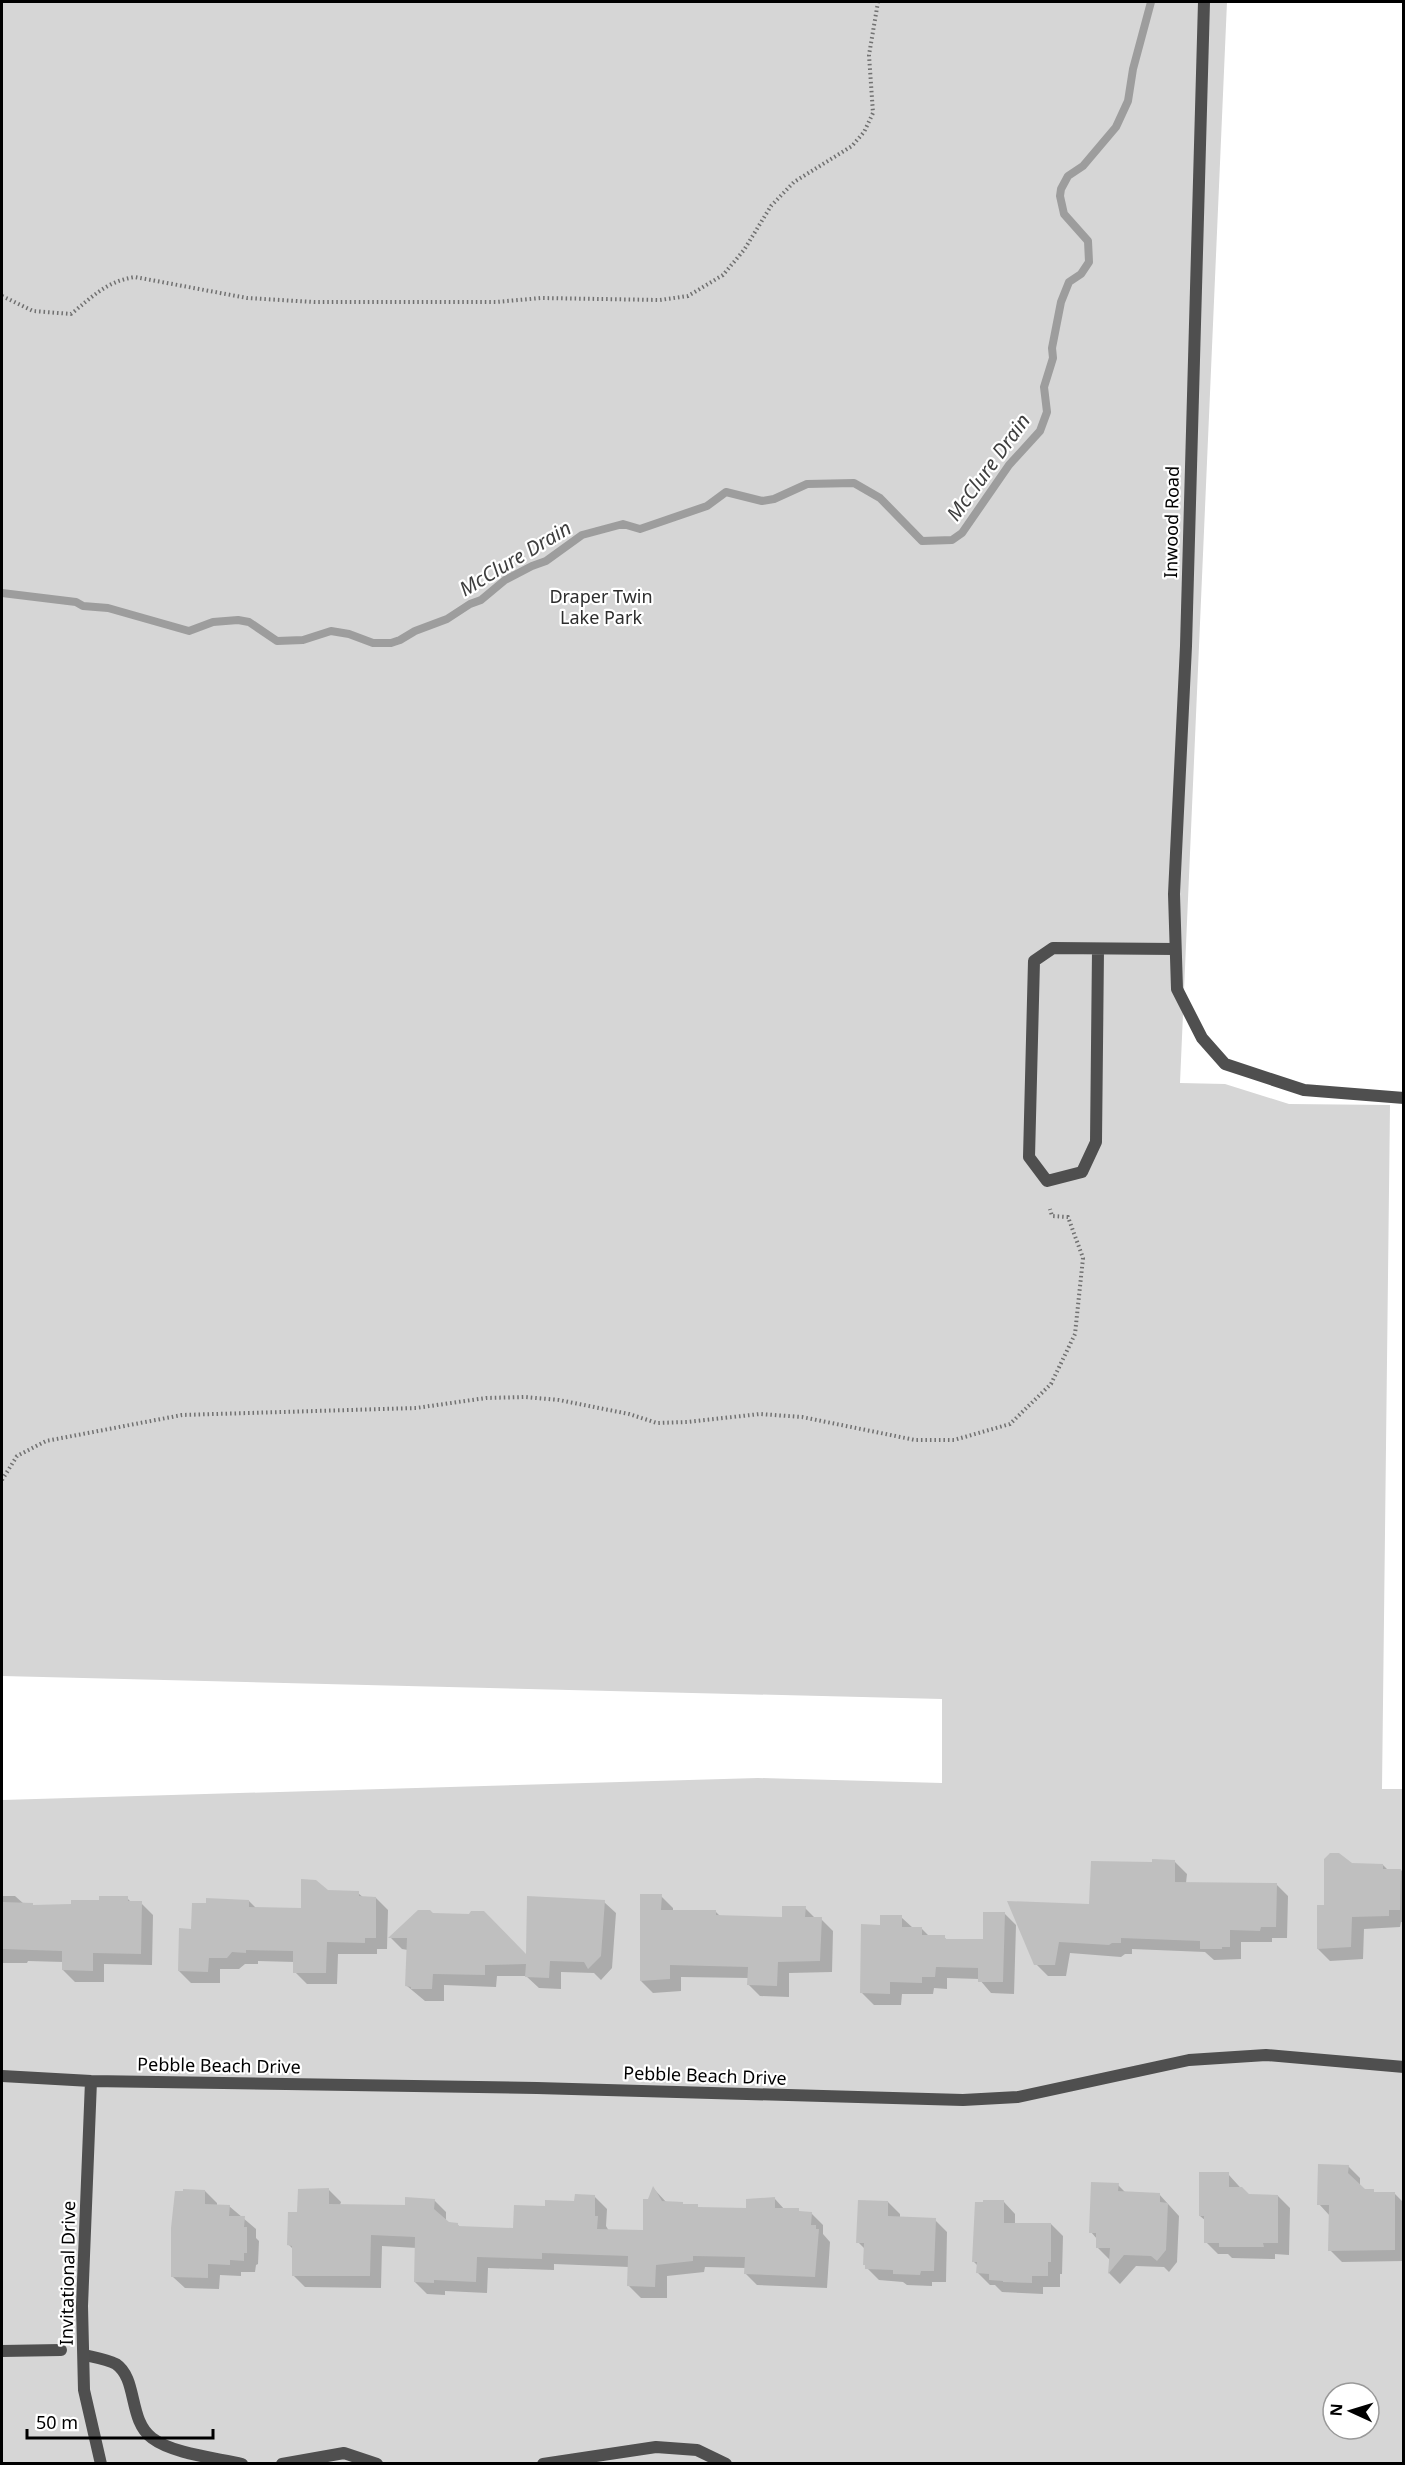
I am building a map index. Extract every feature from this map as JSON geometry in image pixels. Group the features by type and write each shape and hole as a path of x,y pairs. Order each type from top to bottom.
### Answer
{"street":[{"name":"Inwood Road","path":"1204,2 1186,646 1174,894 1177,989 1202,1038 1225,1064 1304,1090 1404,1098"},
{"path":"1098,950 1096,1142 1082,1172 1047,1181 1029,1157 1034,961 1053,948 1175,949"},
{"name":"Pebble Beach Drive","path":"2,2076 92,2081 537,2088 963,2100 1018,2097 1189,2060 1266,2055 1404,2067"},
{"name":"Invitational Drive","path":"92,2081 82,2306 84,2390 102,2463"},
{"path":"2,2351 61,2350"},
{"path":"89,2356 111,2362 123,2371 140,2424 153,2439 174,2448 242,2463"},
{"path":"543,2463 656,2447 697,2450 726,2463"},
{"path":"282,2463 344,2453 377,2463"}],"path":[{"path":"2,296 33,311 71,314 103,286 120,279 135,278 247,298 314,302 496,302 541,298 660,300 688,296 723,276 744,250 771,206 794,182 852,146 864,132 873,113 869,55 878,2"},
{"path":"2,1480 17,1456 46,1441 182,1415 416,1408 486,1398 525,1397 559,1400 629,1414 657,1423 760,1414 802,1417 915,1440 954,1440 1010,1424 1051,1383 1076,1334 1083,1258 1068,1217 1052,1216 1050,1209"}],"green space":[{"name":"Draper Twin Lake Park","path":"2,2 1227,2 1180,1083 1225,1084 1289,1104 1390,1105 1382,1789 1404,1789 1403,2463 2,2463 2,1800 758,1778 942,1783 942,1699 2,1676"}],"building":[{"path":"1330,1853 1339,1853 1352,1863 1383,1864 1383,1869 1401,1869 1400,1910 1389,1910 1389,1916 1352,1917 1351,1947 1317,1949 1317,1905 1324,1905 1324,1859"},
{"path":"1152,1859 1175,1860 1175,1882 1277,1883 1276,1927 1261,1927 1260,1931 1230,1930 1230,1947 1222,1947 1222,1949 1200,1949 1200,1941 1121,1938 1121,1943 1109,1945 1059,1942 1055,1965 1034,1965 1007,1901 1089,1904 1091,1861 1152,1862"},
{"path":"301,1879 316,1880 328,1890 359,1891 359,1896 376,1897 376,1938 365,1938 365,1943 327,1942 326,1973 293,1973 293,1951 246,1950 246,1953 232,1952 227,1958 209,1958 208,1972 178,1971 179,1928 191,1929 192,1903 206,1903 206,1898 249,1900 249,1907 301,1908"},
{"path":"640,1894 662,1894 661,1910 716,1910 716,1915 782,1917 782,1906 806,1906 805,1917 822,1917 820,1961 778,1962 777,1986 747,1985 748,1967 670,1965 670,1979 640,1981"},
{"path":"99,1896 128,1896 128,1901 142,1901 141,1954 93,1953 93,1971 62,1970 62,1951 2,1949 2,1902 33,1903 33,1905 71,1904 71,1900 99,1900"},
{"path":"527,1896 605,1900 601,1956 588,1969 584,1962 550,1961 549,1978 525,1977 526,1964 485,1965 485,1975 433,1974 432,1989 411,1989 405,1986 407,1938 388,1938 418,1910 430,1910 433,1913 469,1914 471,1911 484,1911 526,1954"},
{"path":"983,1912 1005,1912 1003,1982 978,1982 978,1968 936,1967 935,1977 922,1977 922,1983 890,1982 890,1994 860,1993 861,1924 880,1925 880,1915 902,1915 902,1927 922,1927 922,1935 945,1935 945,1939 983,1939"},
{"path":"1318,2164 1349,2165 1348,2173 1365,2189 1374,2189 1374,2192 1395,2192 1395,2250 1328,2251 1329,2205 1317,2205"},
{"path":"1199,2172 1229,2172 1229,2187 1242,2187 1249,2194 1278,2195 1278,2243 1263,2243 1264,2247 1219,2247 1219,2243 1204,2243 1204,2216 1199,2216"},
{"path":"1091,2182 1119,2183 1118,2191 1160,2193 1160,2202 1168,2203 1166,2250 1157,2261 1151,2256 1124,2255 1108,2274 1110,2248 1096,2248 1096,2233 1089,2233"},
{"path":"653,2186 662,2201 698,2204 698,2207 746,2208 746,2199 775,2197 775,2208 799,2208 799,2211 812,2212 811,2225 816,2225 816,2229 819,2229 815,2277 744,2274 745,2257 693,2256 693,2261 656,2265 655,2287 627,2286 628,2256 542,2253 542,2259 477,2257 476,2282 434,2280 434,2283 414,2282 415,2237 371,2235 370,2276 292,2276 292,2246 287,2245 288,2212 297,2212 298,2189 329,2188 329,2204 405,2205 405,2197 435,2199 434,2209 449,2222 458,2223 458,2226 513,2228 514,2205 545,2206 545,2200 574,2201 575,2194 595,2195 597,2229 643,2230 643,2199 648,2199"},
{"path":"183,2189 205,2190 205,2204 230,2205 229,2216 245,2216 247,2253 244,2253 244,2261 230,2260 230,2265 208,2264 208,2278 171,2277 171,2228 175,2191 183,2191"},
{"path":"858,2200 888,2201 888,2216 936,2218 934,2271 921,2271 920,2275 893,2274 893,2270 865,2269 863,2265 864,2243 856,2243"},
{"path":"983,2200 1004,2200 1004,2223 1051,2223 1051,2262 1048,2262 1048,2276 1032,2276 1032,2283 1003,2282 989,2280 989,2274 976,2273 977,2262 972,2262 975,2202 983,2202"}],"waterway":[{"name":"McClure Drain","path":"2,593 108,608 189,631 213,622 238,620 249,622 277,641 303,640 331,631 349,634 373,643 391,643 447,619 470,604 481,600 505,580 546,561 582,535 623,524 640,529 707,506 726,492 762,501 774,499 807,484 854,483 880,498 922,541 952,540 962,533 1009,465 1040,431 1047,412 1044,387 1053,358 1052,348 1061,302 1069,282 1081,274 1089,262 1088,241 1064,214 1060,196 1061,189 1068,176 1083,166 1116,127 1128,101 1133,69 1151,2"}]}
